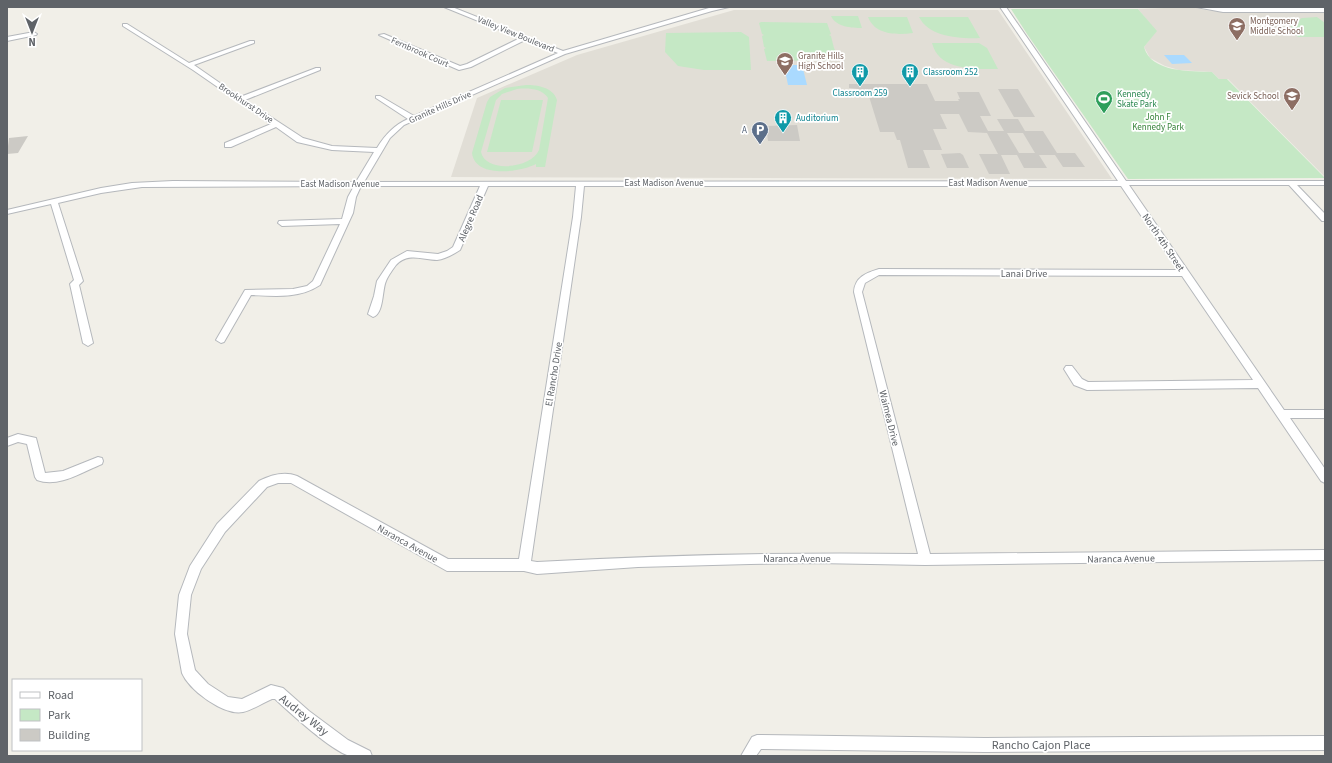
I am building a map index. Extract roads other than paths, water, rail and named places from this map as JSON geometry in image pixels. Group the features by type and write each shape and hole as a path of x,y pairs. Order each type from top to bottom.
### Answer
{"street":[{"name":"Valley View Boulevard","path":"447,7 563,53"},
{"name":"Granite Hills Drive","path":"221,340 248,292 299,292 311,288 317,283 345,222 359,183 378,150 393,131 412,118 563,53 711,9 726,7"},
{"name":"North 4th Street","path":"1003,7 1325,478"},
{"path":"1199,7 1223,10 1325,10"},
{"name":"Brookhurst Drive","path":"125,25 189,65 300,140 317,146 341,149 378,150"},
{"path":"7,39 34,34"},
{"name":"Fernbrook Court","path":"382,35 459,68 469,66 524,38"},
{"path":"189,65 252,42"},
{"path":"240,99 318,69"},
{"path":"378,97 412,118"},
{"path":"228,145 277,124"},
{"name":"East Madison Avenue","path":"7,212 131,186 170,182 1325,183"},
{"path":"1290,182 1325,219"},
{"name":"Alegre Road","path":"373,314 380,296 380,281 394,262 407,254 438,256 450,253 457,248 485,183"},
{"name":"El Rancho Drive","path":"524,565 577,217 580,183"},
{"path":"54,201 79,281 74,284 88,343"},
{"path":"282,223 345,222"},
{"name":"Lanai Drive","path":"864,278 879,272 1185,273"},
{"name":"Waimea Drive","path":"864,278 858,286 858,292 926,560"},
{"path":"1069,369 1078,382 1087,386 1261,384"},
{"path":"1280,414 1325,414"},
{"path":"7,442 18,438 32,441 41,477 44,478 58,477 98,461"},
{"name":"Audrey Way","path":"293,479 280,477 263,484 221,528 196,566 185,594 181,634 189,673 203,689 226,704 242,706 271,692 278,693 304,716 343,745 365,756"},
{"name":"Naranca Avenue","path":"293,479 447,565 524,565 538,568 638,562 750,559 816,558 926,560 1325,555"},
{"name":"Rancho Cajon Place","path":"748,756 757,742 985,745 1325,743"}],"water":[{"path":"1164,55 1184,55 1192,63 1172,64"},
{"path":"784,65 802,65 807,85 788,85"}],"place":[{"name":"Montgomery Middle School","path":"1237,41"},
{"name":"Granite Hills High School","path":"785,76"},
{"name":"Classroom 259","path":"860,87"},
{"name":"Classroom 252","path":"910,87"},
{"name":"Sevick School","path":"1292,111"},
{"name":"Kennedy Skate Park","path":"1104,114"},
{"name":"Auditorium","path":"783,133"},
{"name":"A","path":"760,145"}],"park label":[{"name":"John F Kennedy Park","path":"1158,122"}]}
